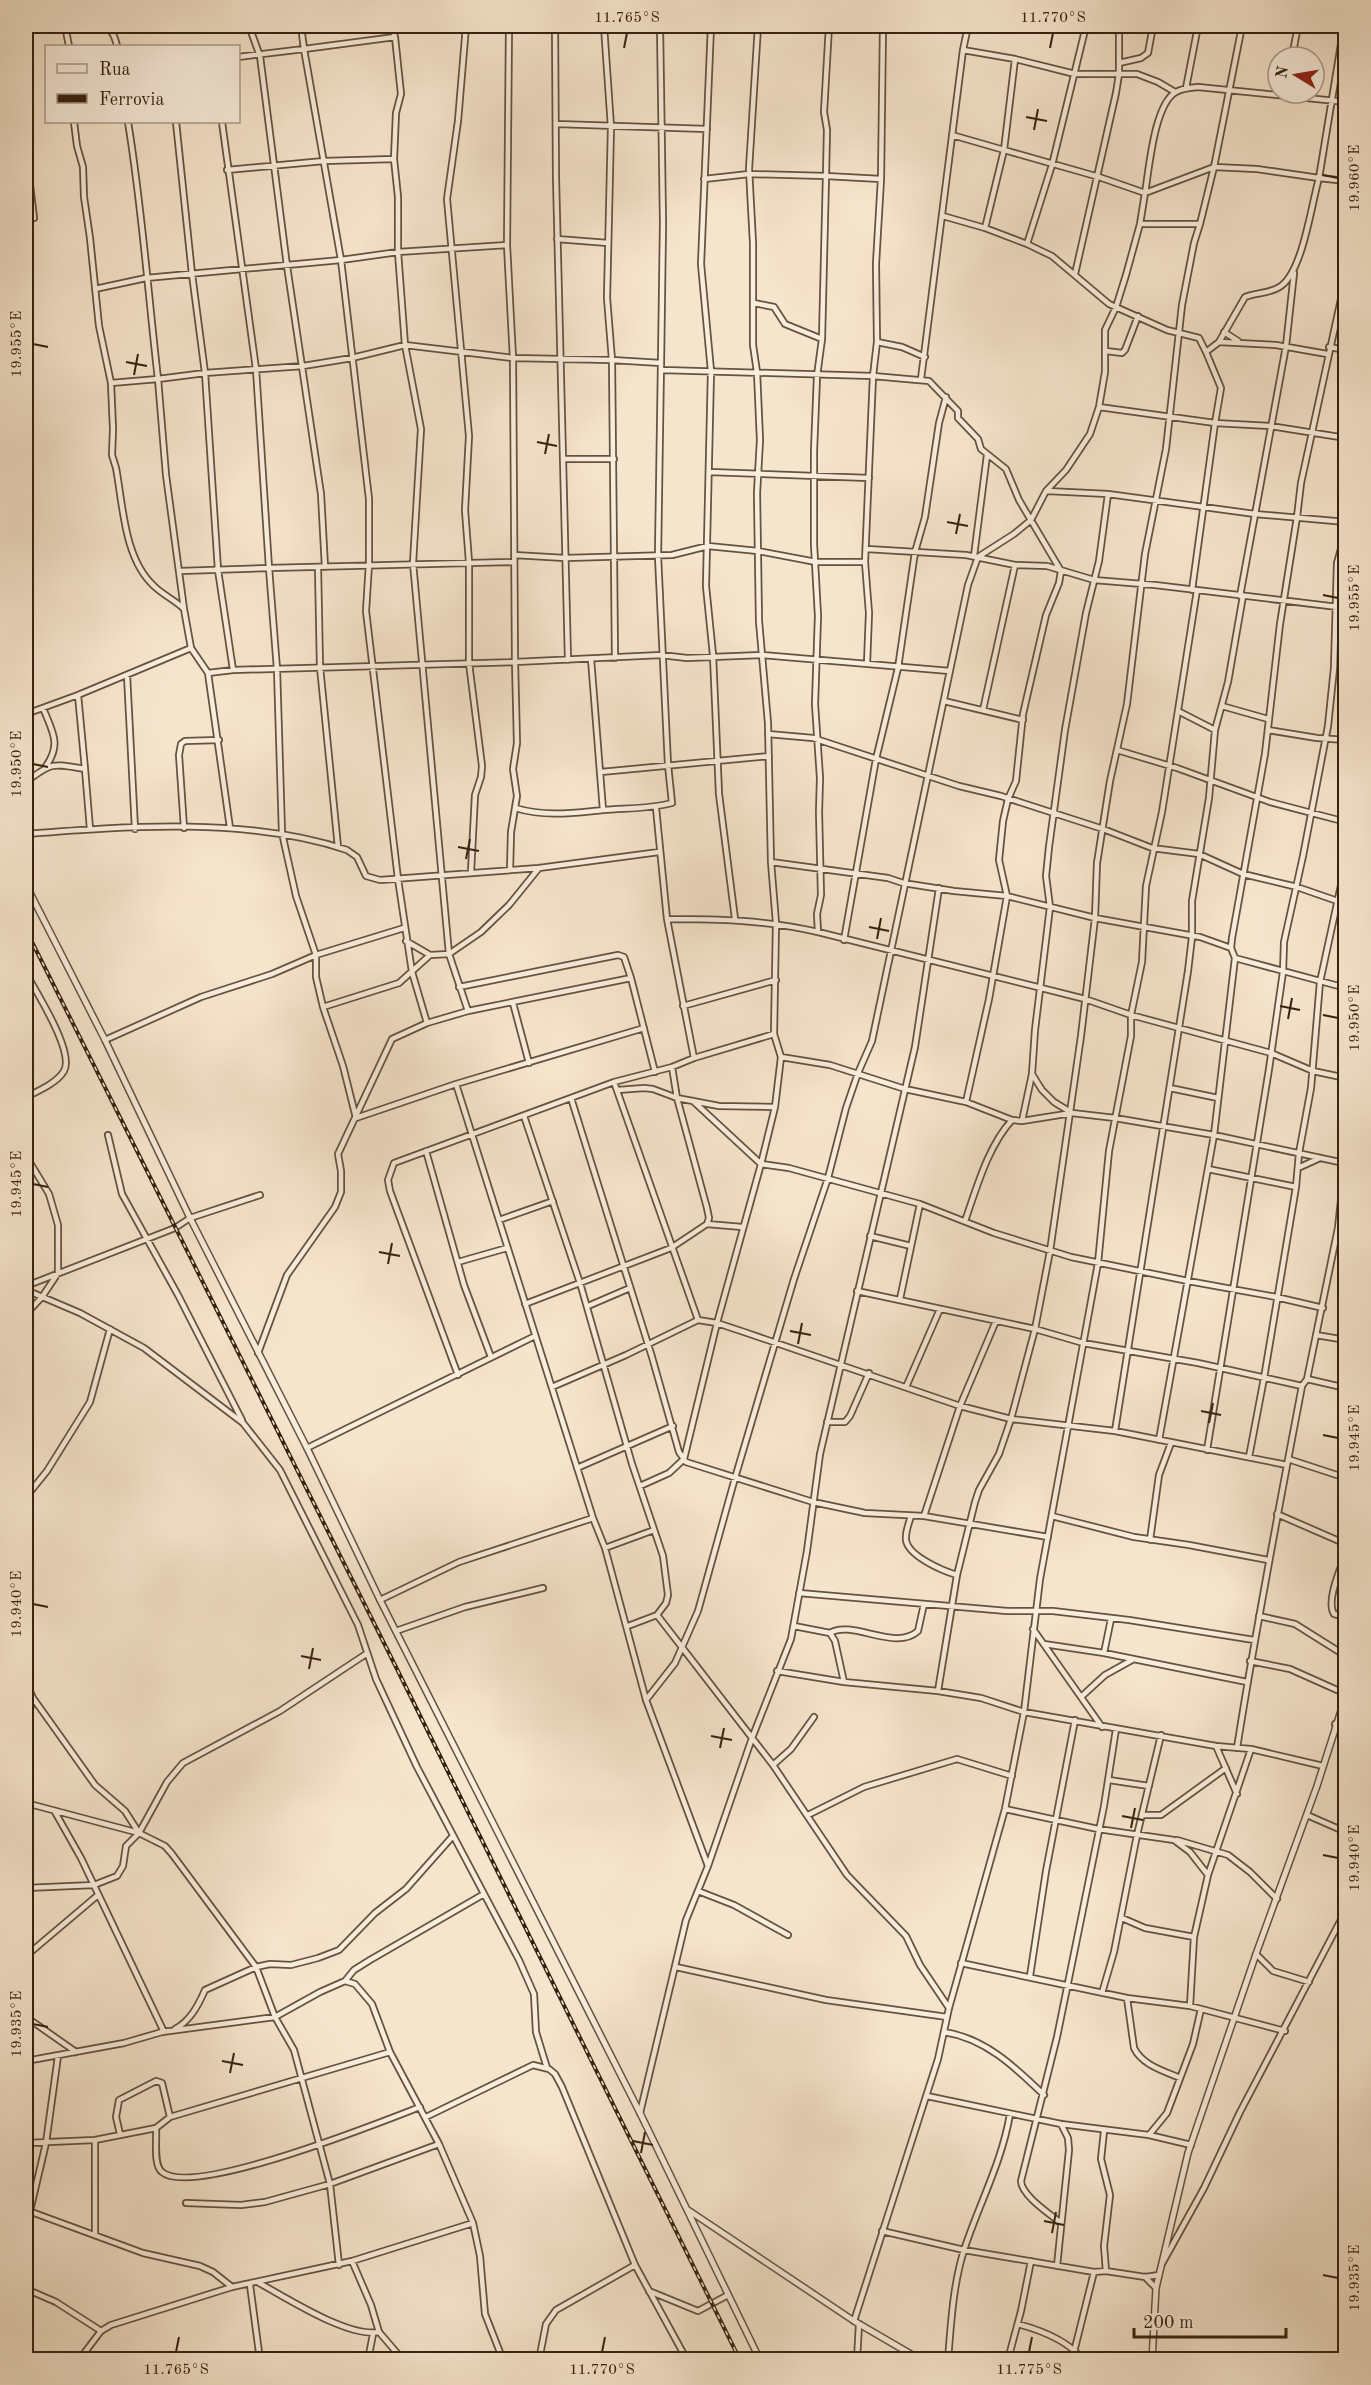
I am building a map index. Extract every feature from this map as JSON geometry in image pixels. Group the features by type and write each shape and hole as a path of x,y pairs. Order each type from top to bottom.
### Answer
{"street":[{"path":"64,26 69,45"},
{"path":"26,30 64,26 107,27 115,35 117,45"},
{"path":"249,26 260,56 287,266 321,494 325,567"},
{"path":"301,26 341,260 369,499 366,611 404,928 412,972 427,1023"},
{"path":"391,26 395,37 401,94 396,114 394,159 399,197 398,252 405,345 421,429 413,563 449,954 468,1011"},
{"path":"466,26 458,121 447,199 469,436 465,510 469,562 469,663 482,766 482,777 475,795 471,872"},
{"path":"509,26 507,245 513,358 517,744 513,769 517,796 511,832 510,870"},
{"path":"555,26 560,360 568,660"},
{"path":"604,26 611,126 607,298 612,360 615,658"},
{"path":"515,808 542,814 575,814 603,810 656,808 672,803 668,765 658,556 663,223 660,26"},
{"path":"711,26 701,264 711,371 706,586 713,655 716,760 735,919"},
{"path":"640,1486 669,1473 684,1459 717,1323 775,1107 781,1057 774,1034 776,923 771,862 768,734 759,621 758,476 760,440 757,372 753,345 754,303 749,174 758,26"},
{"path":"818,932 817,914 821,895 820,778 815,704 817,660 814,477 817,376 822,339 827,130 824,112 829,26"},
{"path":"867,664 869,613 865,562 873,376 877,342 876,264 881,178 880,85 883,26"},
{"path":"921,379 932,279 943,216 963,50 968,26"},
{"path":"1028,244 1053,165 1086,26"},
{"path":"1075,274 1099,177 1119,74 1119,26"},
{"path":"1119,63 1148,53 1153,26"},
{"path":"1186,88 1198,26"},
{"path":"938,1691 957,1575 979,1490 999,1454 1011,1419 1035,1329 1050,1251 1072,1113 1095,918 1097,863 1127,704 1141,584 1170,417 1182,305 1194,243 1214,167 1242,26"},
{"path":"1294,45 1298,26"},
{"path":"1220,342 1245,297 1279,288 1294,271 1300,255 1318,178 1333,101 1344,26"},
{"path":"240,57 395,37"},
{"path":"963,50 1015,59 1075,74 1137,74 1175,92"},
{"path":"985,228 1004,150 1015,59"},
{"path":"976,556 1000,544 1031,520 1046,491 1083,448 1090,434 1099,407 1105,372 1105,330 1116,307 1140,224 1160,115 1168,98 1175,92 1186,88 1266,92"},
{"path":"1326,100 1346,102"},
{"path":"74,123 83,167 84,197 99,326 111,383 112,455 129,545 154,586 184,609"},
{"path":"128,123 142,213 146,278 166,475 184,609 191,648 208,673 230,828"},
{"path":"176,123 205,373 218,570 233,670"},
{"path":"222,123 256,369 277,669 278,764 282,833 296,896 316,955 316,976 323,1007 343,1066 356,1118"},
{"path":"557,124 706,129"},
{"path":"952,135 1099,177 1145,193 1214,167 1257,169 1346,181"},
{"path":"26,152 34,218"},
{"path":"227,170 324,161 394,159"},
{"path":"704,179 749,174 881,178"},
{"path":"856,2360 857,2323 882,2231 927,2096 961,1963 1005,1809 1024,1712 1033,1629 1048,1537 1098,1263 1103,1200 1115,1118 1131,1036 1131,1015 1142,962 1146,886 1152,848 1162,812 1191,638 1202,506 1221,388 1203,341 1199,338 1180,335 1109,304 1052,256 1028,244 943,216"},
{"path":"1140,224 1200,224"},
{"path":"558,239 608,243"},
{"path":"95,289 146,278 287,266 398,252 507,245"},
{"path":"1115,1431 1192,937 1192,901 1211,781 1215,730 1228,681 1270,426 1286,346 1294,271"},
{"path":"1159,1440 1214,1135 1234,958 1231,948 1268,730 1283,602 1301,483 1327,354 1346,276"},
{"path":"754,303 774,307 785,324 822,339"},
{"path":"1106,351 1122,353 1125,350 1138,316"},
{"path":"1224,332 1238,341"},
{"path":"1206,352 1220,342 1238,341 1286,346 1327,354"},
{"path":"877,342 902,348 924,357"},
{"path":"111,383 303,366 352,358 405,345 513,358 661,363"},
{"path":"1329,347 1346,350"},
{"path":"662,370 873,376 921,379 932,383 958,411 958,418 978,439 981,449 1006,469 1031,520 1061,571 1059,583 1047,611 1023,720 1016,781 1008,799 999,860 1007,896 993,976 966,1102"},
{"path":"844,940 876,759 898,668 915,552 925,517 939,423 946,397"},
{"path":"1099,407 1215,423 1270,426 1346,438"},
{"path":"646,1700 675,1663 701,1600 735,1478 828,1178 858,1073 872,1041 903,883 976,556 987,455"},
{"path":"563,459 614,459"},
{"path":"710,472 758,476 869,478"},
{"path":"1046,491 1108,494 1255,514 1346,522"},
{"path":"1022,1121 1032,1074 1050,907 1046,876 1065,730 1106,516 1108,494"},
{"path":"1207,1450 1271,1053 1283,972 1284,942 1297,887 1325,738 1334,668 1337,563 1346,531"},
{"path":"514,555 565,558 658,556 681,554 708,546 758,551 816,562 865,562"},
{"path":"867,549 976,556 1015,566 1047,566 1094,580 1346,608"},
{"path":"180,572 369,564 514,562"},
{"path":"983,710 1015,566"},
{"path":"318,567 320,667 338,847"},
{"path":"26,714 191,648"},
{"path":"208,673 233,670 662,656 687,658 713,655 762,655 950,671"},
{"path":"591,659 603,810"},
{"path":"127,675 135,829"},
{"path":"78,694 90,829"},
{"path":"944,701 1023,720"},
{"path":"1222,706 1268,719"},
{"path":"26,782 44,768 54,755 56,747 43,708"},
{"path":"1178,711 1215,730"},
{"path":"1268,730 1346,740"},
{"path":"768,734 819,740 959,786 1103,829 1152,848 1199,854 1243,874 1297,887 1346,904"},
{"path":"184,828 179,754 181,744 185,741 219,740"},
{"path":"1117,750 1257,798 1346,822"},
{"path":"601,772 769,756"},
{"path":"44,768 55,764 85,769"},
{"path":"656,808 667,919 694,1058"},
{"path":"26,834 90,829 184,828 230,828 282,833 352,852 363,872 370,878 380,880 539,868 659,852"},
{"path":"771,862 856,873 903,883 1007,896 1095,918 1200,937 1231,948"},
{"path":"1249,1457 1296,1187 1312,1071 1320,982 1346,862"},
{"path":"406,941 430,955 449,954 481,932 501,913 539,868"},
{"path":"26,885 105,1040 190,1218 307,1448 380,1600 640,2113 760,2360"},
{"path":"640,2113 686,1920 708,1866 777,1671 791,1639 827,1422 915,1047 930,961 939,888"},
{"path":"667,919 735,919 776,923 818,932 1085,999 1131,1015 1271,1053 1312,1071 1346,1078"},
{"path":"105,1040 201,997 272,974 316,955 404,928"},
{"path":"323,1007 396,984 430,955"},
{"path":"459,987 618,955 624,957 655,1072"},
{"path":"1234,958 1346,988"},
{"path":"26,973 60,1040 67,1064 64,1072 58,1078 26,1097"},
{"path":"258,1354 287,1275 335,1207 341,1192 338,1154 390,1041 427,1023 468,1011 631,978"},
{"path":"683,1006 776,980"},
{"path":"513,1003 529,1063"},
{"path":"356,1118 456,1084 644,1028"},
{"path":"458,1375 396,1208 388,1180 394,1163 614,1082 672,1067 774,1034"},
{"path":"781,1057 830,1065 905,1089 966,1102 1012,1120 1022,1121 1072,1113 1115,1118 1214,1135 1344,1163"},
{"path":"525,1304 671,1248 707,1224 709,1218 707,1208 677,1098 672,1067"},
{"path":"1032,1074 1042,1090 1054,1102 1072,1113"},
{"path":"614,1082 698,1320"},
{"path":"456,1084 593,1518 606,1548 646,1700 708,1866"},
{"path":"1170,1088 1218,1098"},
{"path":"618,1090 653,1089 677,1098 719,1106 775,1107"},
{"path":"571,1098 648,1344 679,1452 684,1459 690,1464 813,1502 865,1513 924,1516 1048,1537"},
{"path":"693,1101 761,1164 789,1168 920,1204 1050,1251 1141,1272 1323,1308"},
{"path":"524,1116 588,1305 627,1446 663,1556 668,1595 666,1603 657,1614 628,1626"},
{"path":"965,1221 986,1165 1002,1131 1012,1120"},
{"path":"108,1135 122,1194 243,1423 280,1470 358,1626 366,1654 417,1767 519,1960 534,1994 536,2032 547,2068"},
{"path":"426,1151 458,1262 491,1357"},
{"path":"1237,1749 1268,1560 1302,1386 1307,1379 1338,1228 1346,1154"},
{"path":"26,1156 49,1194 58,1225 58,1273 42,1297 26,1314"},
{"path":"1298,1168 1321,1158"},
{"path":"1208,1169 1296,1187"},
{"path":"26,1288 58,1273 175,1228 190,1218 260,1195"},
{"path":"499,1220 554,1201"},
{"path":"900,1299 920,1204"},
{"path":"707,1224 742,1227"},
{"path":"1338,1228 1346,1233"},
{"path":"870,1236 911,1246"},
{"path":"458,1262 507,1248"},
{"path":"26,1288 80,1313 144,1348 243,1423"},
{"path":"588,1305 630,1288"},
{"path":"857,1291 1035,1329 1083,1343 1174,1358 1302,1386"},
{"path":"906,1387 940,1309"},
{"path":"552,1387 698,1320 717,1323 869,1373 960,1406 1011,1419 1115,1431 1207,1450 1288,1462 1346,1478"},
{"path":"924,1516 960,1406 996,1321"},
{"path":"26,1497 47,1471 90,1402 110,1329"},
{"path":"1316,1335 1346,1340"},
{"path":"307,1448 535,1336"},
{"path":"827,1422 844,1422 850,1416 869,1373"},
{"path":"1307,1379 1346,1388"},
{"path":"577,1468 673,1426"},
{"path":"1150,1540 1159,1475 1171,1443"},
{"path":"1277,1514 1346,1544"},
{"path":"911,1516 906,1534 909,1547 929,1563 957,1575"},
{"path":"1052,1516 1150,1540 1268,1560"},
{"path":"380,1600 459,1562 593,1518"},
{"path":"606,1548 654,1530"},
{"path":"1346,1555 1332,1596 1331,1608 1334,1614 1346,1617"},
{"path":"396,1631 465,1607 543,1588"},
{"path":"799,1593 1006,1611 1037,1611 1111,1619 1254,1640"},
{"path":"794,1626 830,1633 839,1629 887,1637 910,1636 918,1631 924,1604"},
{"path":"657,1614 773,1765 847,1875 906,1936 920,1965 949,2008"},
{"path":"1259,1616 1295,1624 1346,1656"},
{"path":"1104,1653 1111,1619"},
{"path":"1033,1629 1102,1726"},
{"path":"830,1633 835,1641 844,1682"},
{"path":"1044,1644 1104,1653 1247,1682"},
{"path":"26,1888 94,1885 117,1876 123,1866 126,1846 139,1833 167,1782 183,1763 280,1711 366,1654"},
{"path":"1081,1697 1105,1675 1133,1659"},
{"path":"1152,2359 1156,2288 1191,2145 1233,2019 1307,1815 1346,1694 1290,1669 1250,1661"},
{"path":"777,1671 844,1682 938,1691 981,1698 1024,1712 1216,1746 1251,1749 1323,1766"},
{"path":"26,1683 33,1698 95,1785 126,1811 139,1833"},
{"path":"26,1696 33,1698"},
{"path":"26,1724 33,1698"},
{"path":"773,1765 791,1749 814,1717"},
{"path":"1030,1976 1046,1871 1058,1820 1076,1720"},
{"path":"1335,1724 1346,1727"},
{"path":"1061,2223 1026,2194 1021,2187 1023,2171 1044,2095 1067,1985 1109,1780 1116,1729"},
{"path":"1102,1993 1122,1918 1137,1835 1161,1735"},
{"path":"1216,1746 1237,1794"},
{"path":"1190,2006 1194,1937 1208,1875 1251,1749"},
{"path":"808,1815 858,1790 957,1759 1012,1776"},
{"path":"1143,1815 1161,1815 1226,1768"},
{"path":"1109,1780 1149,1786"},
{"path":"26,1803 139,1833 165,1845 255,1967 275,2017 294,2050 321,2145 330,2184 339,2265"},
{"path":"1005,1809 1098,1829 1174,1840 1216,1851 1228,1855 1250,1872 1276,1899"},
{"path":"55,1812 132,1963 162,2032"},
{"path":"1307,1815 1346,1832"},
{"path":"162,2032 185,2023 198,2006 205,1990 255,1967 270,1964 291,1965 318,1959 339,1950 375,1913 406,1889 452,1837"},
{"path":"1174,1840 1190,1852 1208,1875"},
{"path":"698,1891 734,1905 788,1935"},
{"path":"26,2061 162,2032 275,2017 320,1992 345,1982 354,1970 484,1894"},
{"path":"26,1956 98,1895"},
{"path":"1162,2265 1204,2188 1240,2112 1285,2031 1346,1910"},
{"path":"1122,1918 1145,1928 1194,1937"},
{"path":"1256,1954 1269,1969 1309,1982"},
{"path":"961,1963 1127,1998 1190,2006 1285,2031"},
{"path":"676,1967 826,2000 947,2017"},
{"path":"345,1982 355,1984 372,2004 390,2052 426,2117 473,2223 480,2256 485,2314 503,2360"},
{"path":"1127,1998 1137,2055 1180,2078"},
{"path":"1149,2135 1167,2113 1193,2044 1201,2009"},
{"path":"26,2017 76,2052"},
{"path":"944,2032 976,2040 1007,2062 1044,2095"},
{"path":"26,2143 95,2139 156,2128 170,2117 390,2052"},
{"path":"58,2056 46,2143 28,2210 143,2253 200,2266 213,2272 232,2288"},
{"path":"426,2117 524,2068 533,2065 547,2068 555,2074 574,2112 635,2265 687,2360"},
{"path":"120,2134 116,2117 119,2100 156,2081 162,2083 165,2090 170,2117"},
{"path":"927,2096 1061,2124 1149,2135 1191,2145"},
{"path":"156,2128 157,2164 160,2171 165,2175 179,2178 238,2169 321,2145 420,2107"},
{"path":"948,2360 954,2295 964,2250 993,2178 1007,2133 1010,2114"},
{"path":"1057,2266 1069,2150 1067,2134 1061,2124"},
{"path":"1104,2131 1101,2159 1110,2194 1104,2246 1106,2271"},
{"path":"95,2139 95,2235"},
{"path":"186,2203 255,2204 330,2184 439,2144"},
{"path":"686,2210 857,2323 921,2360"},
{"path":"80,2360 101,2331 111,2325 232,2288 339,2265 473,2223"},
{"path":"882,2231 964,2250 1094,2272 1106,2271 1145,2277 1159,2275"},
{"path":"352,2261 371,2305 379,2332 401,2357 421,2360"},
{"path":"1010,2352 1031,2261"},
{"path":"538,2360 546,2324 556,2310 635,2265"},
{"path":"1072,2360 1094,2272"},
{"path":"1145,2277 1156,2288"},
{"path":"259,2283 338,2325 373,2334 379,2332"},
{"path":"250,2285 260,2360"},
{"path":"26,2289 56,2302 101,2331"},
{"path":"648,2290 698,2311 728,2295"},
{"path":"1018,2324 1044,2333 1076,2350 1083,2360"},
{"path":"368,2360 373,2334"},
{"path":"26,2355 28,2360"},
{"path":"341,2360 348,2360"}],"railway":[{"path":"26,930 740,2360"}]}
